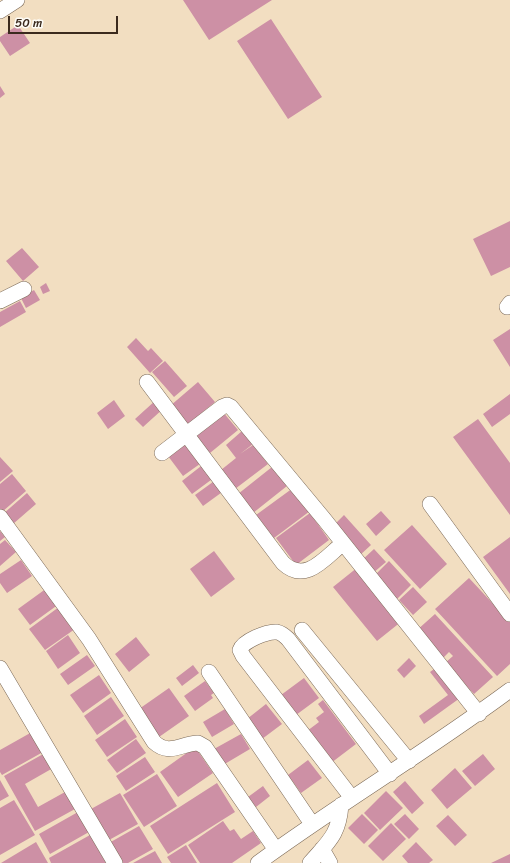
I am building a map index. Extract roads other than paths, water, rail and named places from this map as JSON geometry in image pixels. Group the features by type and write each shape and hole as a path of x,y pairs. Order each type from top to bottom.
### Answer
{"street":[{"path":"0,11 17,0"},
{"path":"0,301 24,289"},
{"path":"147,382 283,563 291,570 302,572 312,568 342,544"},
{"path":"162,453 222,407 226,405 231,407 479,714"},
{"path":"430,504 510,614"},
{"path":"0,517 89,639 154,742 160,748 168,750 198,743 205,747 276,850"},
{"path":"302,630 409,761"},
{"path":"347,802 243,656 240,650 242,645 247,641 275,632 281,633 288,638 390,774"},
{"path":"0,668 115,863"},
{"path":"209,672 312,824"},
{"path":"258,863 312,824 479,714 510,690"},
{"path":"310,863 336,831 347,802"},
{"path":"322,849 330,863"}]}
